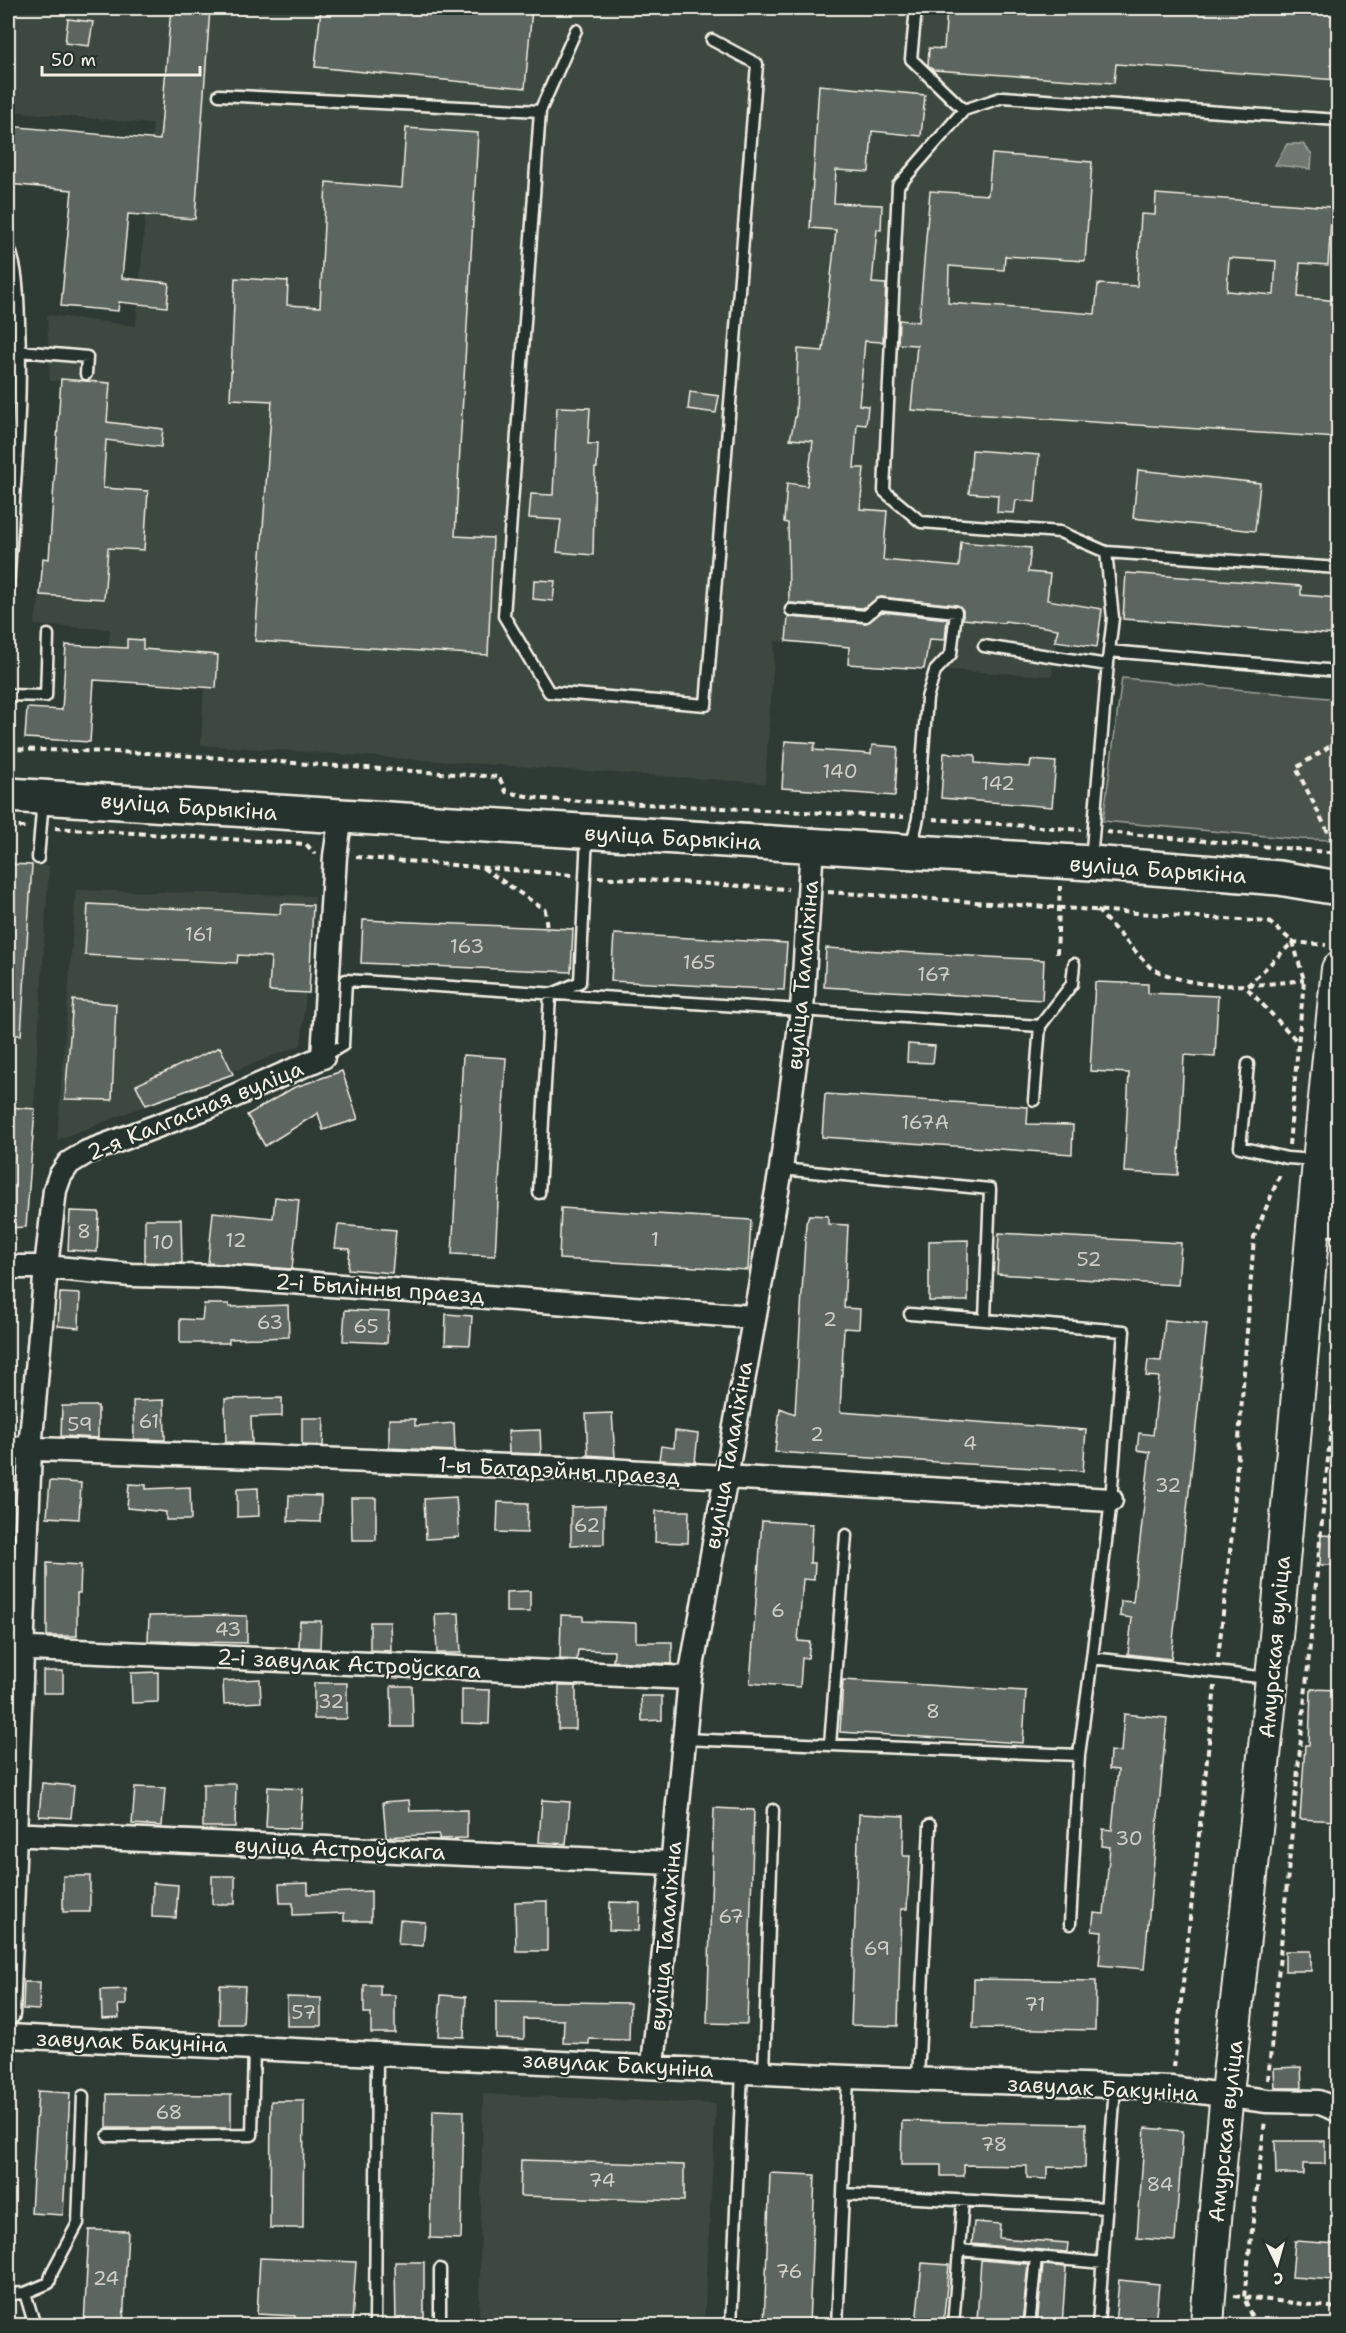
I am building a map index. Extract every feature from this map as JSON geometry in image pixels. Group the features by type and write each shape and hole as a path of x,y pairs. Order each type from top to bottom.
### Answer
{"main road":[{"name":"вуліца Барыкіна","path":"8,795 42,812 341,816 1076,862 1278,878 1338,888"}],"street":[{"name":"2-я Калгасная вуліца","path":"8,2014 15,1648 30,1449 55,1190 69,1163 87,1152 211,1106 323,1057 335,856 341,816"},
{"name":"вуліца Талаліхіна","path":"653,2066 690,1678 723,1479 781,1169 802,1010 812,845"},
{"name":"Амурская вуліца","path":"1207,2325 1228,2096 1272,1678 1325,1224 1303,1159 1333,957"},
{"name":"2-і Былінны праезд","path":"8,1267 46,1267 130,1275 224,1277 752,1317"},
{"name":"1-ы Батарэйны праезд","path":"8,1448 592,1469 723,1479 1111,1500"},
{"name":"2-і завулак Астроўскага","path":"15,1648 690,1678"},
{"name":"вуліца Астроўскага","path":"12,1834 672,1863"},
{"name":"завулак Бакуніна","path":"8,2036 254,2046 848,2077 1171,2088 1267,2101 1318,2102 1338,2110"}],"lane":[{"path":"916,8 911,59 964,110"},
{"path":"576,30 540,111 504,616 549,692 706,705 757,64 712,40"},
{"path":"219,95 540,111"},
{"path":"1338,120 1003,96 964,110 898,186 884,491 921,522 1060,532 1106,552 1338,568"},
{"path":"8,245 13,258 18,287 20,351 8,589"},
{"path":"20,351 87,357 86,375"},
{"path":"1076,862 1093,830 1113,618 1106,552"},
{"path":"791,610 866,616 880,604 956,612 951,654 935,671 927,698 918,818 910,852"},
{"path":"8,695 46,696 48,635"},
{"path":"984,646 1108,665"},
{"path":"1110,651 1338,671"},
{"path":"38,858 42,812"},
{"path":"550,995 580,982 587,832"},
{"path":"1034,1100 1040,1026 1072,984 1074,964"},
{"path":"323,1057 344,1045 346,980 1040,1026"},
{"path":"539,1193 550,995"},
{"path":"1248,1064 1240,1147 1303,1159"},
{"path":"781,1169 990,1189 985,1319"},
{"path":"910,1314 1124,1331 1111,1500 1079,1755 1070,1924"},
{"path":"830,1745 846,1535"},
{"path":"1092,1658 1272,1678"},
{"path":"683,1739 1079,1755"},
{"path":"731,2325 773,1810"},
{"path":"918,2079 930,1825"},
{"path":"108,2136 252,2135 254,2046"},
{"path":"375,2325 376,2053"},
{"path":"837,2325 848,2077"},
{"path":"1098,2325 1115,2086"},
{"path":"8,2294 25,2293 48,2283 78,2223 83,2096"},
{"path":"843,2194 1107,2208"},
{"path":"953,2325 963,2200"},
{"path":"959,2250 1103,2263"},
{"path":"1029,2325 1036,2257"},
{"path":"440,2269 440,2325"},
{"path":"25,2293 35,2325"}],"path":[{"path":"1338,741 1296,768 1338,852"},
{"path":"8,749 171,755 499,777 506,792 542,799 918,818 1093,830 1338,852"},
{"path":"8,827 42,812 306,844 315,854 335,856 585,876 1269,922 1293,942 1333,957"},
{"path":"1057,954 1059,907 1076,862 1063,829"},
{"path":"482,867 545,910 547,930"},
{"path":"1096,910 1157,971 1197,982 1246,987 1304,980"},
{"path":"1171,2088 1232,1534 1254,1237 1303,1159 1298,1042 1304,980 1293,942"},
{"path":"1246,987 1293,942"},
{"path":"1246,987 1298,1042"},
{"path":"1255,2325 1244,2297 1267,2101 1300,1727 1338,1355"},
{"path":"1209,2293 1338,2308"}],"shaded area":[{"path":"8,8 1338,8 1338,635 1101,617 1097,647 1056,641 1052,676 848,664 849,647 775,641 765,783 201,745 204,688 106,681 110,629 34,625 40,595 43,558 57,559 61,380 50,381 47,315 136,326 153,124 8,111"},
{"path":"1287,144 1303,144 1312,154 1311,169 1275,165"},
{"path":"1122,678 1338,699 1338,840 1297,839 1103,821"},
{"path":"8,864 49,866 26,1227 8,1228"},
{"path":"76,890 315,896 301,1045 57,1140"},
{"path":"483,2094 716,2104 704,2325 479,2326"}],"building":[{"path":"171,8 210,8 195,219 128,214 122,278 169,283 167,307 119,302 118,311 61,306 72,190 8,184 8,126 160,140"},
{"path":"321,8 532,8 525,88 315,67"},
{"path":"947,8 1338,8 1338,80 1116,64 1114,83 934,70 928,65 929,48 944,49"},
{"path":"68,19 93,22 89,46 65,43"},
{"path":"819,85 925,95 921,136 872,131 869,172 836,170 834,203 882,205 881,230 877,229 872,283 886,284 883,342 865,341 859,405 868,406 866,425 857,424 854,468 864,468 860,509 887,511 883,560 959,567 961,542 1031,548 1028,572 1050,574 1047,600 1102,609 1097,647 1055,641 1058,629 1005,621 1004,623 963,619 963,610 957,605 881,597 863,608 789,603 788,523 784,522 787,483 807,486 813,441 790,439 796,414 798,349 823,351 836,230 810,228"},
{"path":"406,128 478,133 455,536 493,538 488,655 255,641 272,401 230,399 235,278 288,281 287,305 320,307 326,182 402,188"},
{"path":"992,154 1092,162 1085,261 1005,256 1004,270 949,266 948,303 1095,314 1098,284 1137,286 1141,214 1155,215 1156,194 1332,207 1328,265 1300,263 1298,297 1338,301 1338,438 911,410 917,345 898,344 899,320 919,322 930,191 988,195","holes":["1229,258 1276,261 1274,295 1227,291"]},
{"path":"61,379 110,383 107,422 163,429 161,447 106,440 103,488 148,491 144,550 108,548 104,599 40,595 43,558 49,559"},
{"path":"690,392 719,396 716,413 688,409"},
{"path":"557,407 590,408 588,444 598,444 597,468 595,468 593,555 557,552 561,520 529,518 531,494 553,495"},
{"path":"972,450 1039,455 1035,502 1016,500 1014,513 997,512 998,495 969,493"},
{"path":"1138,470 1260,483 1255,531 1133,518"},
{"path":"1126,573 1301,586 1301,595 1338,598 1338,635 1123,619"},
{"path":"534,580 555,581 553,601 533,599"},
{"path":"882,612 947,619 945,640 929,639 924,669 848,664 849,647 786,641 788,617 866,623"},
{"path":"127,639 143,640 143,649 218,655 216,688 94,680 90,742 25,738 27,708 62,710 66,645 127,648"},
{"path":"785,741 816,743 813,750 871,754 872,745 898,747 895,796 782,788"},
{"path":"944,753 975,755 975,763 1030,767 1031,760 1056,762 1052,807 941,798"},
{"path":"8,864 32,865 21,1035 8,1035"},
{"path":"88,904 280,914 281,904 313,905 309,993 269,991 271,957 238,955 237,963 85,955"},
{"path":"363,920 573,929 571,972 361,963"},
{"path":"614,934 787,943 784,990 611,981"},
{"path":"826,948 1044,960 1042,1000 824,987"},
{"path":"1095,982 1148,984 1148,993 1218,996 1215,1057 1184,1055 1178,1175 1124,1172 1129,1073 1090,1071"},
{"path":"73,1000 116,1004 112,1100 65,1099"},
{"path":"908,1044 935,1046 933,1063 907,1062"},
{"path":"220,1047 233,1074 146,1105 136,1085"},
{"path":"463,1055 506,1058 495,1256 452,1254"},
{"path":"342,1071 358,1119 323,1130 318,1113 265,1146 247,1115 293,1088"},
{"path":"825,1094 1028,1107 1027,1124 1073,1125 1072,1154 822,1137"},
{"path":"8,1107 35,1109 26,1227 8,1228"},
{"path":"275,1197 299,1200 292,1269 208,1263 213,1212 273,1218"},
{"path":"561,1208 751,1220 748,1270 559,1259"},
{"path":"70,1211 99,1212 97,1252 68,1250"},
{"path":"809,1215 828,1216 828,1224 848,1225 844,1308 860,1309 859,1329 844,1328 840,1412 1086,1430 1083,1471 775,1452 780,1408 795,1414 806,1223"},
{"path":"145,1219 181,1219 182,1263 145,1262"},
{"path":"338,1225 396,1230 392,1273 348,1269 350,1249 335,1248"},
{"path":"999,1233 1181,1243 1178,1285 997,1274"},
{"path":"968,1240 968,1301 929,1301 929,1241"},
{"path":"60,1293 80,1294 79,1328 58,1326"},
{"path":"204,1304 229,1304 229,1307 288,1305 289,1337 229,1339 229,1343 180,1343 180,1319 202,1320"},
{"path":"345,1310 389,1312 387,1343 343,1341"},
{"path":"446,1314 472,1316 470,1345 445,1344"},
{"path":"1165,1320 1207,1324 1171,1659 1128,1654 1132,1618 1120,1616 1121,1601 1133,1602 1150,1452 1137,1450 1139,1433 1153,1435 1159,1377 1146,1376 1148,1360 1161,1361"},
{"path":"282,1398 282,1416 251,1417 252,1443 226,1442 225,1399"},
{"path":"164,1400 165,1440 134,1439 133,1401"},
{"path":"62,1406 98,1406 98,1438 61,1436"},
{"path":"612,1413 615,1457 588,1455 586,1414"},
{"path":"302,1418 324,1418 323,1446 302,1445"},
{"path":"389,1419 415,1419 415,1426 454,1423 455,1451 389,1448"},
{"path":"540,1430 541,1454 509,1453 508,1431"},
{"path":"675,1431 698,1434 695,1462 659,1460 661,1446 674,1448"},
{"path":"50,1481 81,1483 79,1519 47,1517"},
{"path":"129,1484 146,1485 146,1489 190,1487 191,1520 166,1520 166,1512 127,1508"},
{"path":"258,1488 259,1516 237,1517 237,1489"},
{"path":"289,1495 321,1496 320,1522 288,1521"},
{"path":"456,1497 459,1537 426,1539 424,1499"},
{"path":"351,1498 376,1498 376,1540 352,1540"},
{"path":"498,1502 528,1503 527,1533 497,1532"},
{"path":"604,1506 604,1544 571,1545 571,1507"},
{"path":"656,1511 689,1511 688,1543 655,1542"},
{"path":"762,1521 812,1524 810,1563 815,1563 814,1580 803,1579 798,1641 810,1642 808,1658 802,1658 800,1687 750,1683"},
{"path":"1321,1535 1338,1536 1338,1565 1320,1565"},
{"path":"47,1563 81,1565 80,1593 77,1593 77,1636 47,1636"},
{"path":"530,1591 530,1612 506,1612 506,1592"},
{"path":"459,1613 461,1653 437,1653 435,1614"},
{"path":"561,1615 583,1616 583,1621 636,1623 636,1642 672,1642 672,1664 613,1661 614,1651 578,1650 577,1660 560,1659"},
{"path":"149,1616 247,1616 247,1643 148,1641"},
{"path":"300,1621 321,1621 320,1648 299,1647"},
{"path":"370,1622 390,1622 391,1651 370,1650"},
{"path":"43,1671 63,1671 63,1693 43,1693"},
{"path":"158,1672 158,1702 132,1703 131,1673"},
{"path":"260,1679 261,1702 224,1704 223,1681"},
{"path":"843,1680 1026,1691 1023,1743 840,1732"},
{"path":"314,1683 347,1683 347,1719 314,1719"},
{"path":"391,1686 412,1686 413,1727 392,1727"},
{"path":"559,1686 576,1686 576,1729 558,1729"},
{"path":"462,1689 490,1690 489,1724 462,1723"},
{"path":"1311,1689 1338,1690 1336,1798 1338,1798 1338,1821 1300,1819 1305,1745 1309,1745"},
{"path":"641,1696 662,1696 662,1720 642,1721"},
{"path":"1124,1714 1167,1718 1144,1969 1099,1965 1102,1932 1092,1931 1094,1913 1104,1914 1110,1847 1102,1846 1103,1829 1112,1830 1118,1770 1109,1769 1110,1751 1121,1752"},
{"path":"42,1783 74,1786 71,1818 39,1816"},
{"path":"203,1784 236,1784 235,1827 203,1827"},
{"path":"135,1787 165,1788 162,1826 132,1824"},
{"path":"268,1787 303,1789 300,1829 266,1827"},
{"path":"409,1800 410,1811 467,1810 467,1838 439,1839 439,1834 386,1837 383,1802"},
{"path":"542,1800 570,1802 566,1844 539,1842"},
{"path":"714,1808 754,1810 747,2024 707,2023"},
{"path":"859,1814 904,1816 903,1856 910,1856 907,1909 901,1909 898,2026 851,2025"},
{"path":"63,1876 90,1876 90,1912 63,1912"},
{"path":"212,1876 235,1876 235,1904 212,1904"},
{"path":"153,1883 178,1885 176,1918 152,1917"},
{"path":"308,1883 308,1894 371,1891 371,1921 344,1921 344,1913 293,1915 293,1903 280,1903 279,1884"},
{"path":"547,1901 547,1951 516,1951 515,1902"},
{"path":"610,1902 640,1903 639,1931 609,1930"},
{"path":"400,1920 425,1922 423,1946 398,1944"},
{"path":"1285,1951 1311,1951 1311,1971 1285,1971"},
{"path":"974,1979 1096,1981 1095,2030 973,2028"},
{"path":"24,1982 40,1982 39,2010 23,2009"},
{"path":"220,1985 245,1986 243,2024 219,2024"},
{"path":"364,1985 380,1985 380,1995 395,1995 395,2033 371,2033 371,2013 364,2013"},
{"path":"126,1989 126,2005 118,2005 119,2018 102,2019 101,1990"},
{"path":"441,1995 466,1997 464,2037 438,2036"},
{"path":"287,1997 321,1998 321,2026 287,2026"},
{"path":"496,2001 630,2003 629,2040 589,2039 589,2044 563,2043 564,2020 524,2019 524,2039 496,2038"},
{"path":"1301,2067 1302,2088 1275,2088 1274,2068"},
{"path":"38,2091 70,2093 63,2215 31,2213"},
{"path":"107,2094 231,2095 231,2128 107,2128"},
{"path":"271,2101 304,2101 303,2228 270,2228"},
{"path":"433,2110 464,2111 461,2239 430,2238"},
{"path":"902,2121 1086,2124 1085,2168 1047,2167 1047,2179 1027,2178 1027,2166 964,2165 964,2176 941,2176 941,2165 901,2165"},
{"path":"1145,2128 1183,2131 1175,2241 1137,2238"},
{"path":"1275,2141 1325,2141 1325,2164 1303,2164 1303,2174 1276,2174"},
{"path":"521,2160 684,2165 684,2201 520,2196"},
{"path":"770,2173 815,2175 809,2325 764,2325"},
{"path":"974,2222 1000,2224 999,2238 1068,2243 1067,2252 972,2244"},
{"path":"89,2230 128,2231 123,2325 84,2325"},
{"path":"1295,2241 1337,2244 1334,2280 1292,2277"},
{"path":"260,2258 356,2262 352,2323 295,2321 295,2316 257,2314"},
{"path":"981,2260 1028,2264 1022,2324 977,2321"},
{"path":"395,2262 424,2262 424,2325 396,2325"},
{"path":"922,2263 949,2265 943,2325 916,2325"},
{"path":"1043,2265 1066,2267 1062,2325 1037,2325"},
{"path":"1119,2280 1159,2284 1155,2325 1115,2325"}]}
